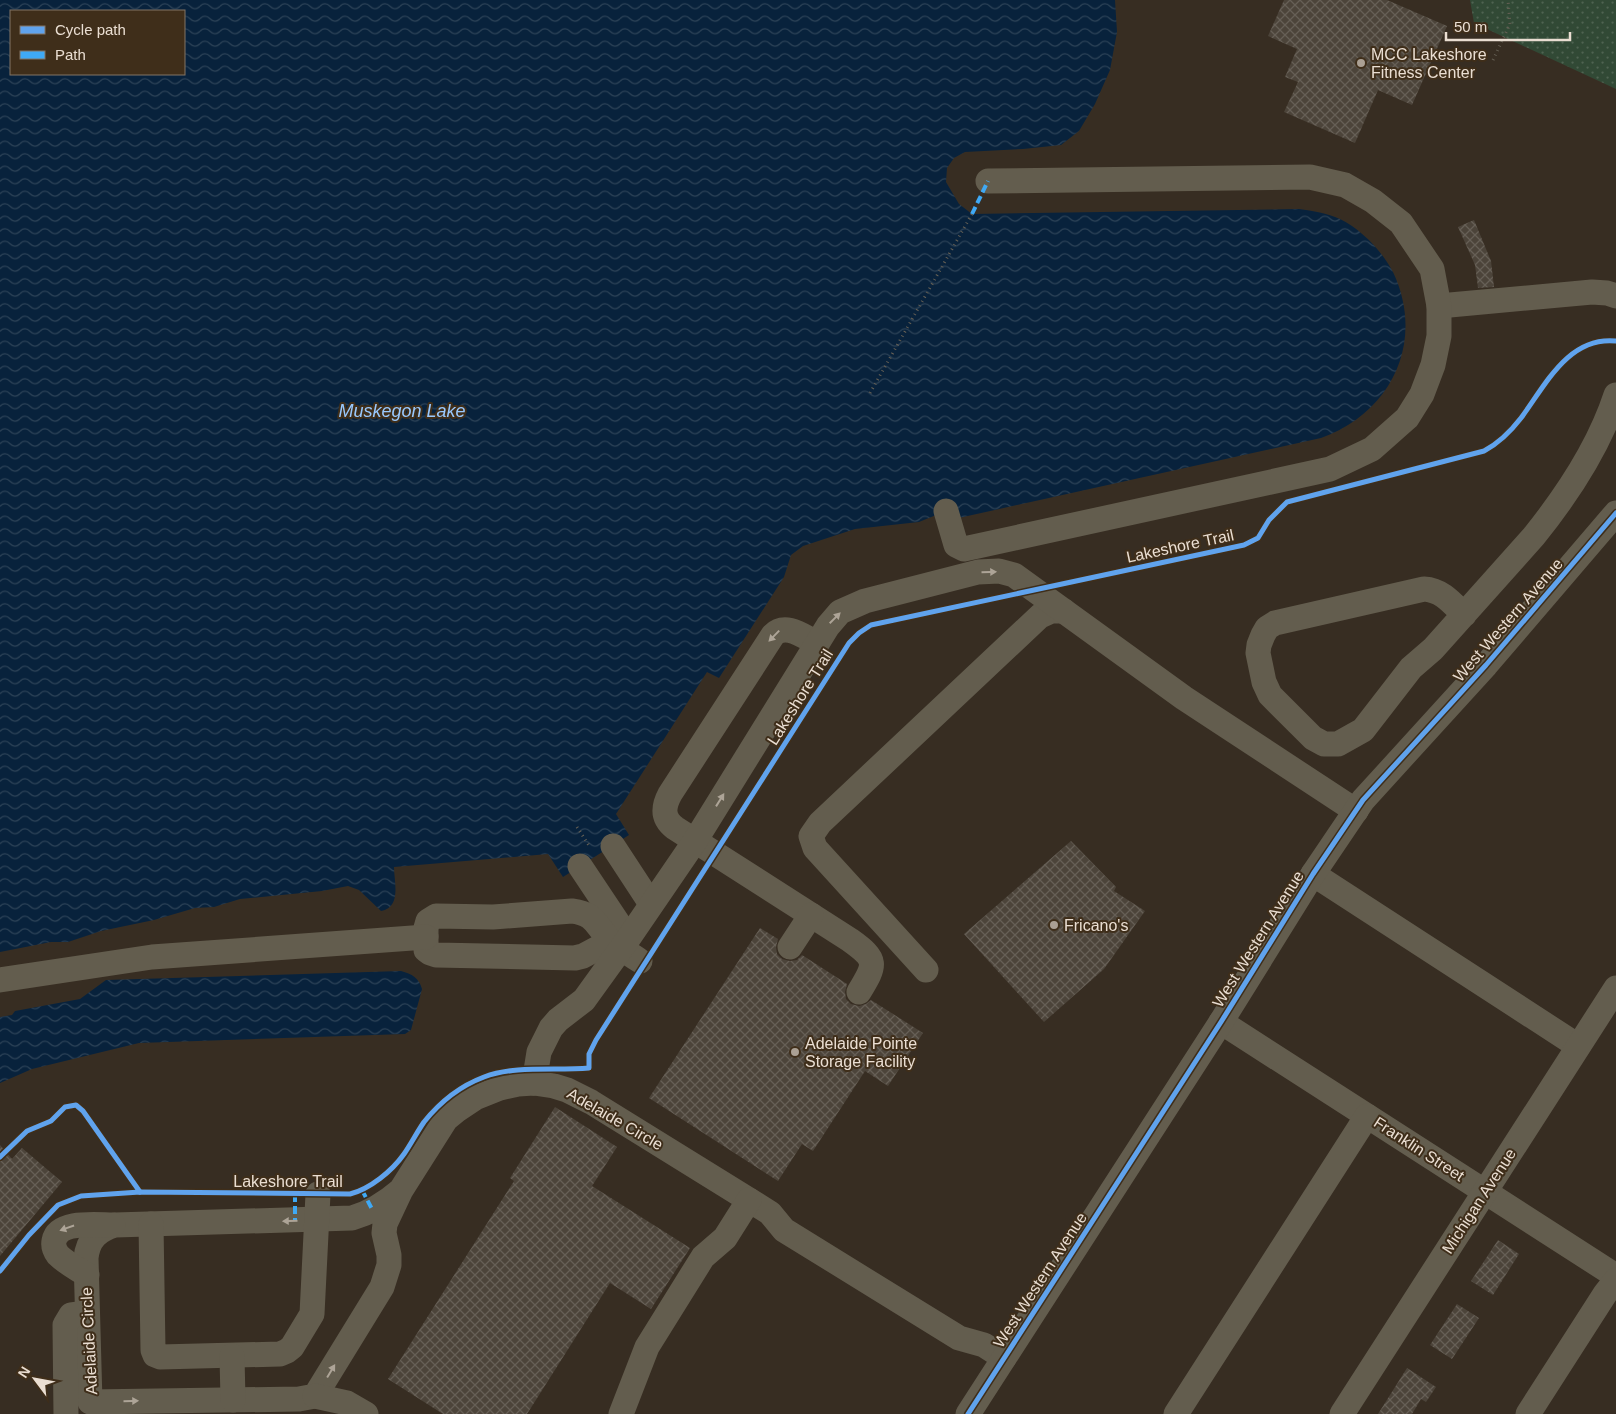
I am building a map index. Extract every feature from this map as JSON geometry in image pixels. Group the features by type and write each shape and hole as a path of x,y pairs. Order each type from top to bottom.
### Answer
{"street":[{"path":"946,511 956,546 964,549 1330,469 1372,450 1407,418 1422,394 1433,365 1439,336 1439,306 1432,269 1401,223 1373,201 1345,185 1310,177 988,182"},
{"path":"1439,306 1592,292 1616,296"},
{"path":"1464,614 1442,594 1424,589 1275,623 1267,628 1259,645 1259,660 1266,689 1275,702 1313,738 1324,744 1338,744 1363,730 1411,668 1433,650 1534,536 1563,498 1584,463 1610,412 1616,394"},
{"name":"West Western Avenue","path":"968,1414 994,1351 1222,1022 1313,874 1363,800 1486,665 1616,514"},
{"path":"534,1084 539,1052 552,1028 558,1020 584,1000 625,947 695,841 834,618 850,607 865,601 978,572 999,571 1014,575 1184,698 1356,811"},
{"path":"926,970 815,848 811,836 820,823 1035,621 1045,613 1064,611"},
{"path":"817,643 787,629 778,631 773,635 670,794 664,812 668,821 695,841 850,940 869,956 872,967 871,972 859,992"},
{"path":"595,853 652,904"},
{"path":"595,853 625,947"},
{"path":"1313,874 1578,1046"},
{"path":"572,911 581,912 594,919 625,947 575,958 455,956 430,953 426,950 426,937 428,921 436,916 494,917 572,911"},
{"path":"790,948 811,915"},
{"path":"0,980 152,957 426,937"},
{"name":"Michigan Avenue","path":"1342,1414 1616,988"},
{"name":"Franklin Street","path":"1222,1022 1616,1276"},
{"name":"Adelaide Circle","path":"400,1190 390,1199 363,1214 349,1218 115,1224 100,1230 91,1241 87,1252 86,1313 90,1408 233,1400 299,1400 315,1396 382,1287 388,1265 384,1233 385,1224 400,1190 439,1128 451,1114 475,1098 500,1088 534,1084 554,1086 580,1096 770,1213 784,1230 934,1323 959,1338 994,1351"},
{"path":"1176,1414 1367,1116"},
{"path":"151,1224 154,1353 160,1357 284,1354 292,1346 312,1314 318,1194"},
{"path":"621,1414 647,1347 703,1257 725,1238 748,1200"},
{"name":"Adelaide Circle","path":"349,1218 371,1226 381,1236 386,1245"},
{"path":"87,1275 57,1254 54,1246 55,1237 61,1230 71,1226 115,1224"},
{"path":"1528,1414 1605,1294 1616,1280"},
{"path":"66,1414 65,1324 71,1315 86,1313"},
{"path":"232,1356 233,1400"},
{"path":"315,1396 347,1403 366,1414"}],"path":[{"path":"1493,60 1510,24 1508,0"},
{"path":"870,393 972,214"},
{"path":"577,827 595,853"}],"green space":[{"path":"1470,0 1616,0 1616,89 1474,23"}],"water":[{"name":"Muskegon Lake","path":"0,0 1115,0 1117,32 1110,70 1095,104 1079,131 1061,145 965,152 954,158 947,168 946,182 959,204 972,214 1299,209 1335,217 1356,229 1377,249 1393,272 1402,298 1406,324 1403,349 1396,372 1383,393 1366,411 1346,427 1321,438 954,519 946,511 919,522 855,529 803,546 791,555 784,577 719,678 707,672 616,814 629,835 563,877 548,854 394,867 394,899 388,909 381,911 359,890 348,886 322,891 240,899 214,907 195,908 154,920 101,931 68,942 51,942 0,952"},
{"path":"401,971 414,977 422,989 411,1030 405,1034 139,1043 32,1069 0,1083 0,1017 12,1015 15,1011 80,999 106,980"}],"building":[{"name":"MCC Lakeshore Fitness Center","path":"1284,0 1387,0 1447,26 1412,105 1378,90 1355,143 1284,112 1298,82 1285,77 1297,49 1268,36"},
{"path":"1474,220 1491,261 1494,287 1478,288 1475,265 1458,227"},
{"name":"Fricano's","path":"1071,841 1116,887 1114,891 1145,911 1104,969 1044,1022 964,934"},
{"name":"Adelaide Pointe Storage Facility","path":"760,928 778,939 777,954 782,959 797,960 802,955 847,984 846,999 851,1004 859,1006 871,1000 923,1033 888,1086 865,1071 813,1151 802,1144 778,1181 649,1098"},
{"path":"555,1107 617,1147 592,1186 690,1248 651,1309 610,1283 527,1414 443,1414 388,1379 514,1181 510,1178"},
{"path":"0,1145 12,1159 22,1148 62,1182 0,1256"},
{"path":"1498,1240 1519,1254 1493,1295 1471,1281"},
{"path":"1457,1304 1479,1318 1452,1359 1430,1345"},
{"path":"1407,1368 1436,1387 1426,1402 1421,1399 1412,1414 1378,1414"}],"marked path":[{"path":"972,214 988,181"},
{"path":"362,1190 372,1209"},
{"path":"295,1194 295,1220"}],"cycle path":[{"name":"Lakeshore Trail","path":"0,1271 29,1235 58,1205 81,1196 140,1192 350,1194 358,1192 373,1184 387,1173 404,1154 430,1115 451,1095 467,1085 484,1077 509,1071 589,1068 589,1054 596,1040 849,643 871,625 1244,545 1258,538 1269,520 1287,502 1484,451 1513,428 1549,378 1571,355 1584,346 1599,342 1616,341"},
{"path":"968,1414 1221,1022 1313,874 1363,800 1486,665 1616,513"},
{"path":"0,1157 27,1131 51,1121 65,1107 76,1105 83,1111 140,1192"}],"place":[{"name":"MCC Lakeshore Fitness Center","path":"1361,63"},
{"name":"Fricano's","path":"1054,925"},
{"name":"Adelaide Pointe Storage Facility","path":"795,1052"}]}
